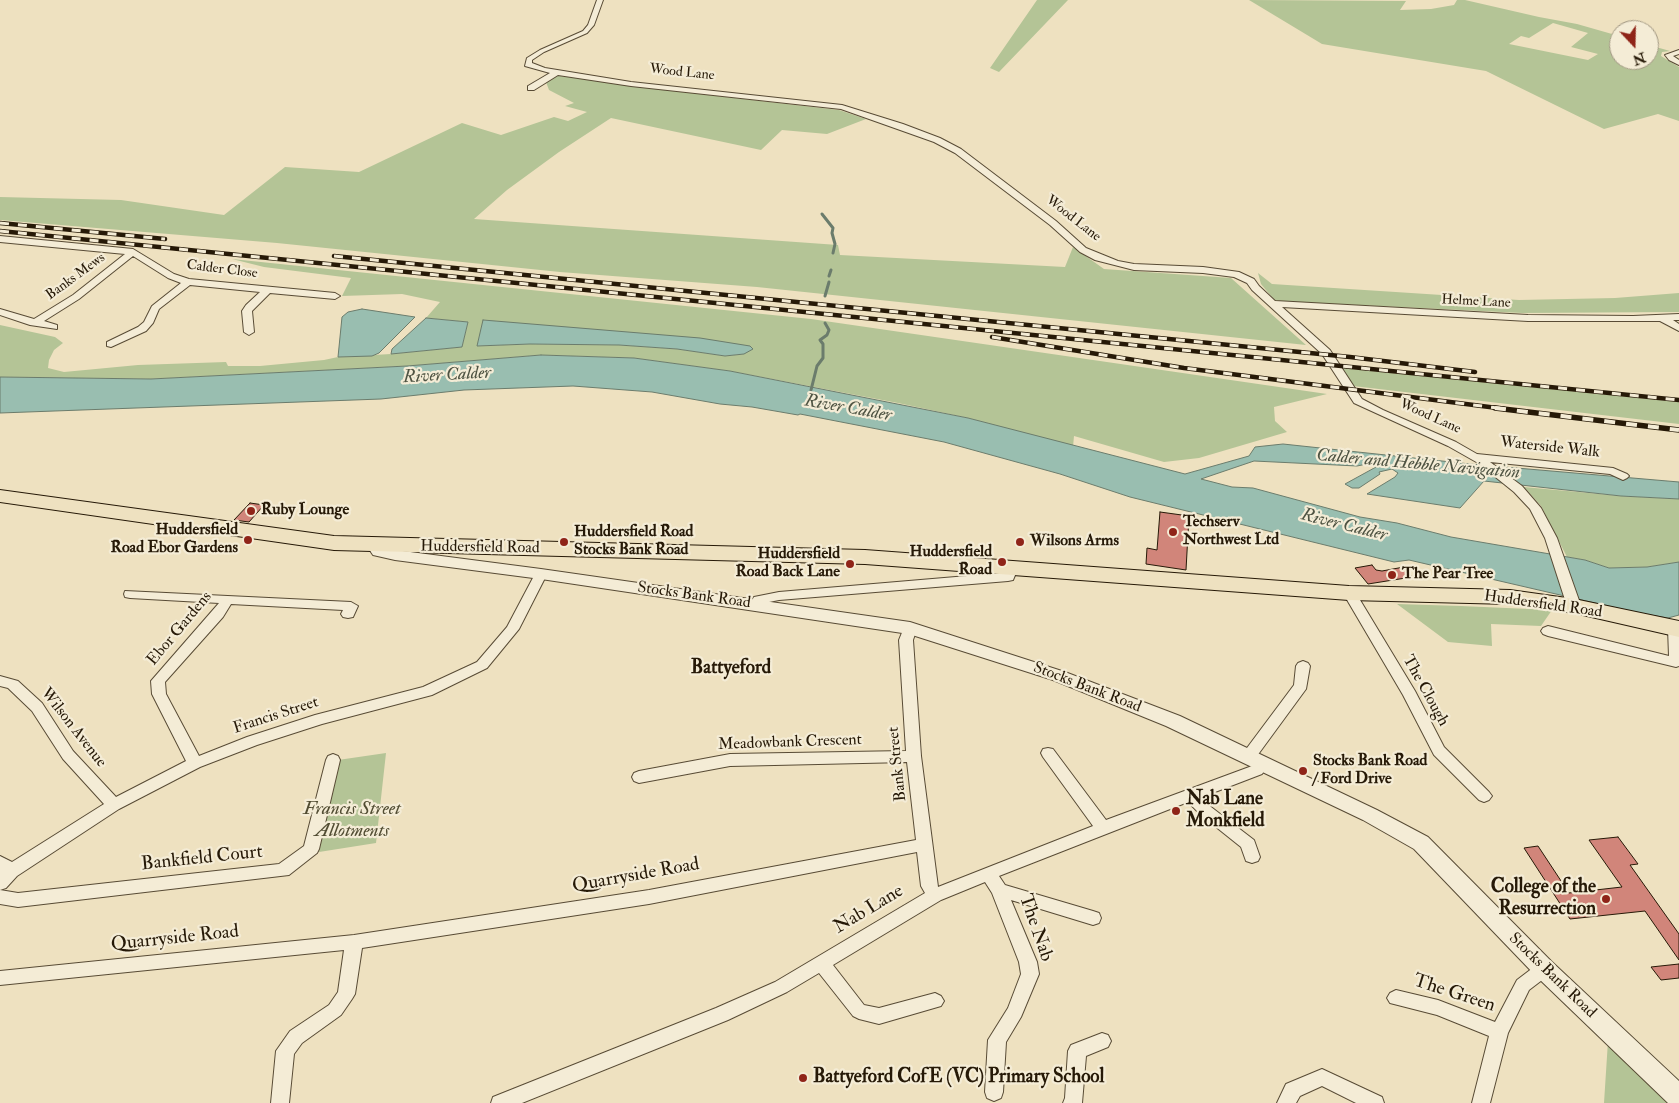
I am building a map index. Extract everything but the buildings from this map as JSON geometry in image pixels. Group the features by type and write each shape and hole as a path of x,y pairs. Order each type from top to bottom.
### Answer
{"highway":[{"name":"Huddersfield Road","path":"0,496 312,540 375,546 855,556 1349,593 1510,596 1573,602 1677,629"}],"street":[{"name":"Wood Lane","path":"600,0 591,25 586,32 542,51 529,59 528,64 534,68 631,84 842,107 937,140 958,151 1053,224 1083,250 1098,258 1134,267 1203,270 1236,274 1251,281 1255,288 1326,352 1358,401 1379,412 1430,433 1478,459 1518,489 1537,510 1551,538 1573,602"},
{"path":"1679,52 1670,55 1671,58 1679,63"},
{"path":"531,88 556,72"},
{"name":"Calder Close","path":"0,239 133,252 171,276 188,282 335,296"},
{"name":"Banks Mews","path":"34,323 76,297 133,252"},
{"path":"111,344 142,329 148,323 155,308 188,282"},
{"path":"249,332 247,311 249,306 268,289"},
{"name":"Helme Lane","path":"1273,304 1528,318 1679,317"},
{"path":"0,312 52,327"},
{"path":"1662,318 1679,328"},
{"name":"Waterside Walk","path":"1478,459 1613,471 1623,476"},
{"name":"Stocks Bank Road","path":"375,546 379,551 395,555 540,574 910,628 978,648 1059,676 1173,721 1370,815 1421,843 1544,969 1679,1097"},
{"path":"756,605 759,600 779,596 1008,577 1012,568"},
{"name":"Francis Street","path":"0,883 6,866 114,805 195,763 252,740 320,719 427,691 482,665 512,629 540,574"},
{"name":"The Clough","path":"1349,593 1410,695 1439,751 1484,796"},
{"name":"Ebor Gardens","path":"130,594 351,606 348,614"},
{"name":"Ebor Gardens","path":"195,763 159,694 158,681 218,614 228,599"},
{"name":"Bank Street","path":"910,628 906,640 914,756 929,886 935,895"},
{"path":"1548,630 1678,664 1677,629"},
{"path":"1256,759 1301,686 1303,666"},
{"name":"Wilson Avenue","path":"0,681 13,684 37,707 68,755 114,805"},
{"path":"1048,753 1104,828"},
{"name":"Meadowbank Crescent","path":"639,777 730,760 914,756"},
{"name":"Nab Lane","path":"500,1103 722,1014 782,987 935,895 988,872 1192,796 1256,770 1256,759"},
{"name":"Bankfield Court","path":"0,898 18,900 284,870 311,849 333,760"},
{"path":"1192,796 1206,811 1248,844 1252,857"},
{"name":"Quarryside Road","path":"0,978 354,942 649,896 925,844"},
{"name":"The Nab","path":"988,872 999,890 1028,962 1030,974 1015,1012 998,1040 994,1092"},
{"name":"The Nab","path":"999,890 1093,918"},
{"path":"280,1103 285,1050 296,1037 335,1010 346,994 354,942"},
{"path":"821,963 859,1011 880,1016 935,1001"},
{"path":"1480,1103 1499,1032 1523,985 1544,969"},
{"name":"The Green","path":"1396,998 1438,1008 1499,1032"},
{"path":"1072,1103 1074,1101 1077,1051 1102,1042"},
{"path":"1286,1103 1293,1090 1322,1077 1375,1103"}],"green space":[{"path":"1037,0 1068,0 999,72 990,68"},
{"path":"1249,0 1406,1 1400,10 1431,9 1454,5 1457,0 1465,0 1577,24 1609,33 1609,70 1659,70 1659,48 1670,51 1662,52 1661,56 1679,67 1679,121 1658,114 1604,129 1486,71 1322,44","holes":["1553,23 1588,33 1571,47 1598,54 1588,60 1509,44 1521,36 1529,38"]},
{"path":"553,75 839,110 866,119 827,134 782,130 761,150 611,118 559,152 507,190 474,219 838,245 840,255 1065,267 1073,247 1104,269 1231,278 1306,345 757,287 560,272 277,243 0,220 0,197 121,200 224,215 285,167 359,172 462,123 501,135 554,117 568,121 587,112 565,106 574,103 549,90 546,82"},
{"path":"232,259 811,319 1327,394 1274,407 1275,421 1287,432 1199,458 1164,462 1074,436 1073,447 968,418 898,403 730,371 634,358 541,355 407,366 151,379 0,377 0,325 55,337 63,343 54,350 49,360 48,368 64,372 138,365 226,362 228,366 260,366 338,357 462,347 468,322 426,318 440,302 402,294 342,296 351,278 264,267","holes":["484,320 744,354 725,356 677,349 619,345 530,344 477,346"]},
{"path":"1258,273 1272,284 1519,300 1615,298 1679,293 1679,312 1522,313 1275,301 1261,284"},
{"path":"1341,368 1679,402 1679,424 1353,386"},
{"path":"1524,487 1679,499 1679,562 1647,567 1609,568 1585,560 1567,557 1541,506"},
{"path":"1397,604 1552,610 1541,626 1491,624 1492,646 1448,642"},
{"name":"Francis Street Allotments","path":"386,753 376,843 319,852 338,760"},
{"path":"1608,1041 1672,1103 1604,1103"}],"water":[{"path":"362,309 415,317 379,353 372,356 338,357 342,317 348,312"},
{"path":"426,318 468,322 462,347 391,354 392,349"},
{"path":"483,320 700,338 750,346 753,349 744,354 725,356 677,349 619,345 530,344 477,346"},
{"path":"541,355 634,358 730,371 968,418 1185,474 1249,456 1255,447 1283,444 1470,464 1679,482 1679,499 1621,496 1484,481 1460,508 1367,494 1395,477 1398,473 1392,469 1379,472 1380,474 1359,488 1352,488 1345,484 1376,467 1367,464 1357,466 1254,461 1201,479 1232,487 1253,488 1360,517 1397,523 1451,537 1585,560 1609,568 1647,567 1679,562 1679,615 1668,618 1638,613 1409,560 1394,562 1130,497 1060,474 944,442 800,414 720,404 652,392 573,386 464,390 381,399 0,413 0,377 151,379 407,366"}],"waterway":[{"path":"822,214 833,228 832,233 835,244 833,253"},
{"path":"829,276 831,270"},
{"path":"825,296 829,282"},
{"name":"River Calder","path":"811,390 817,366 823,358 823,344 820,340 827,335 829,330 825,323"}],"railway":[{"path":"0,223 165,239"},
{"path":"0,231 1679,400"},
{"path":"334,256 1350,357 1475,372"},
{"path":"992,337 1184,368 1505,409"},
{"path":"1495,408 1679,430"}],"place":[{"name":"Ruby Lounge","path":"251,511"},
{"name":"Techserv Northwest Ltd","path":"1173,532"},
{"name":"Huddersfield Road Ebor Gardens","path":"248,540"},
{"name":"Huddersfield Road Stocks Bank Road","path":"564,542"},
{"name":"Wilsons Arms","path":"1020,542"},
{"name":"Huddersfield Road","path":"1002,562"},
{"name":"Huddersfield Road Back Lane","path":"850,564"},
{"name":"The Pear Tree","path":"1392,575"},
{"name":"Stocks Bank Road / Ford Drive","path":"1303,771"},
{"name":"Nab Lane Monkfield","path":"1176,811"},
{"name":"College of the Resurrection","path":"1606,899"},
{"name":"Battyeford CofE (VC) Primary School","path":"803,1078"}],"district":[{"name":"Battyeford","path":"731,669"}],"water label":[{"name":"Calder and Hebble Navigation","path":"1418,465"}]}
